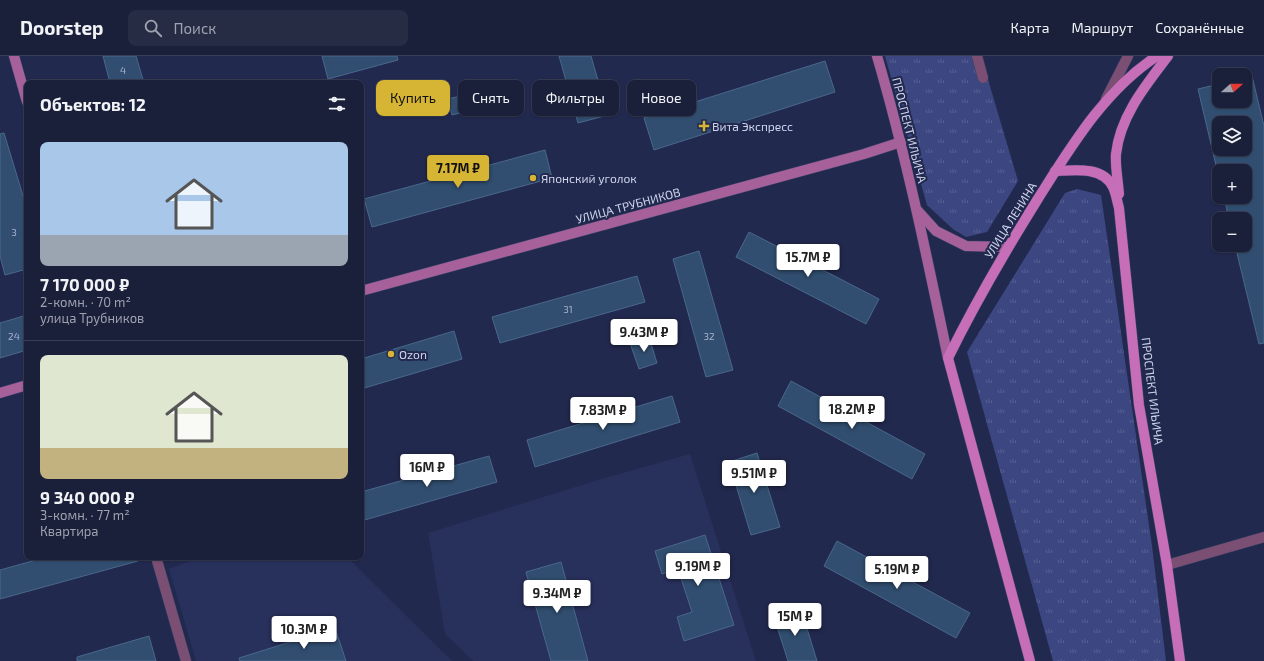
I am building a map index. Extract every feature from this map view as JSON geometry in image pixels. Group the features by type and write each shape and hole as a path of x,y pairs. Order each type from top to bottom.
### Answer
{"main road":[{"name":"УЛИЦА ЛЕНИНА","path":"948,358 986,282 1055,171 1104,103 1139,68 1157,56"},
{"path":"1120,208 1116,154 1122,134 1131,108 1168,56"},
{"name":"ПРОСПЕКТ ИЛЬИЧА","path":"1055,171 1091,171 1103,176 1112,185 1120,208 1139,405 1167,565 1180,661"},
{"name":"ПРОСПЕКТ ИЛЬИЧА","path":"948,358 1030,661"}],"street":[{"path":"14,56 24,91"},
{"name":"ПРОСПЕКТ ИЛЬИЧА","path":"877,56 917,210 948,358"},
{"path":"977,56 983,78"},
{"name":"УЛИЦА ЛЕНИНА","path":"1104,103 1128,56"},
{"name":"УЛИЦА ТРУБНИКОВ","path":"364,291 864,154 900,142"},
{"name":"ПРОСПЕКТ ИЛЬИЧА","path":"917,210 936,231 966,246 1008,247"},
{"path":"0,393 24,386"},
{"path":"1167,565 1264,537"},
{"path":"157,560 186,661"}],"shaded area":[{"path":"690,454 756,661 473,661 445,634 428,533 601,479"},
{"path":"193,560 350,560 452,661 196,661 169,569"}],"green space":[{"path":"885,56 981,56 1018,181 987,232 966,237 953,229 927,205"},
{"path":"1077,189 1101,195 1152,546 1166,661 1053,661 967,352 1065,193"}],"building":[{"path":"103,56 136,56 143,80 109,80"},
{"path":"322,56 397,56 398,60 328,79"},
{"path":"559,56 591,56 598,80 566,80"},
{"path":"825,61 835,92 654,150 644,118 650,116 696,116 696,102"},
{"path":"1252,76 1264,126 1264,343 1259,344 1237,252 1252,252 1252,212 1227,212 1226,204 1252,204 1252,164 1216,164 1214,156 1252,156 1252,116 1212,116 1212,148 1198,89 1212,86 1212,108 1252,108"},
{"path":"458,97 458,114 452,115 450,99"},
{"path":"576,116 604,116 578,123"},
{"path":"4,133 24,199 24,270 5,275 0,256 0,134"},
{"path":"545,150 552,178 372,227 364,199"},
{"path":"749,232 879,299 866,324 736,257"},
{"path":"699,251 733,370 706,377 673,259"},
{"path":"637,276 645,302 500,343 492,317"},
{"path":"24,316 24,351 0,358 0,323"},
{"path":"454,331 462,359 364,388 364,358"},
{"path":"649,337 657,363 639,369 630,343"},
{"path":"791,381 925,454 912,479 778,406"},
{"path":"672,396 680,422 535,467 527,440"},
{"path":"757,453 780,527 751,535 729,462"},
{"path":"489,456 497,482 364,520 364,491"},
{"path":"705,535 734,625 684,641 677,617 692,612 678,569 662,574 655,551"},
{"path":"837,541 970,613 956,638 824,566"},
{"path":"36,560 138,560 0,599 0,570"},
{"path":"561,562 588,661 551,661 526,572"},
{"path":"801,609 817,661 788,661 774,617"},
{"path":"335,628 346,661 240,661 239,658"},
{"path":"149,636 156,661 77,661 77,657"}],"place":[{"name":"Вита Экспресс","path":"704,126"},
{"name":"Японский уголок","path":"533,178"},
{"name":"Ozon","path":"391,354"}]}
